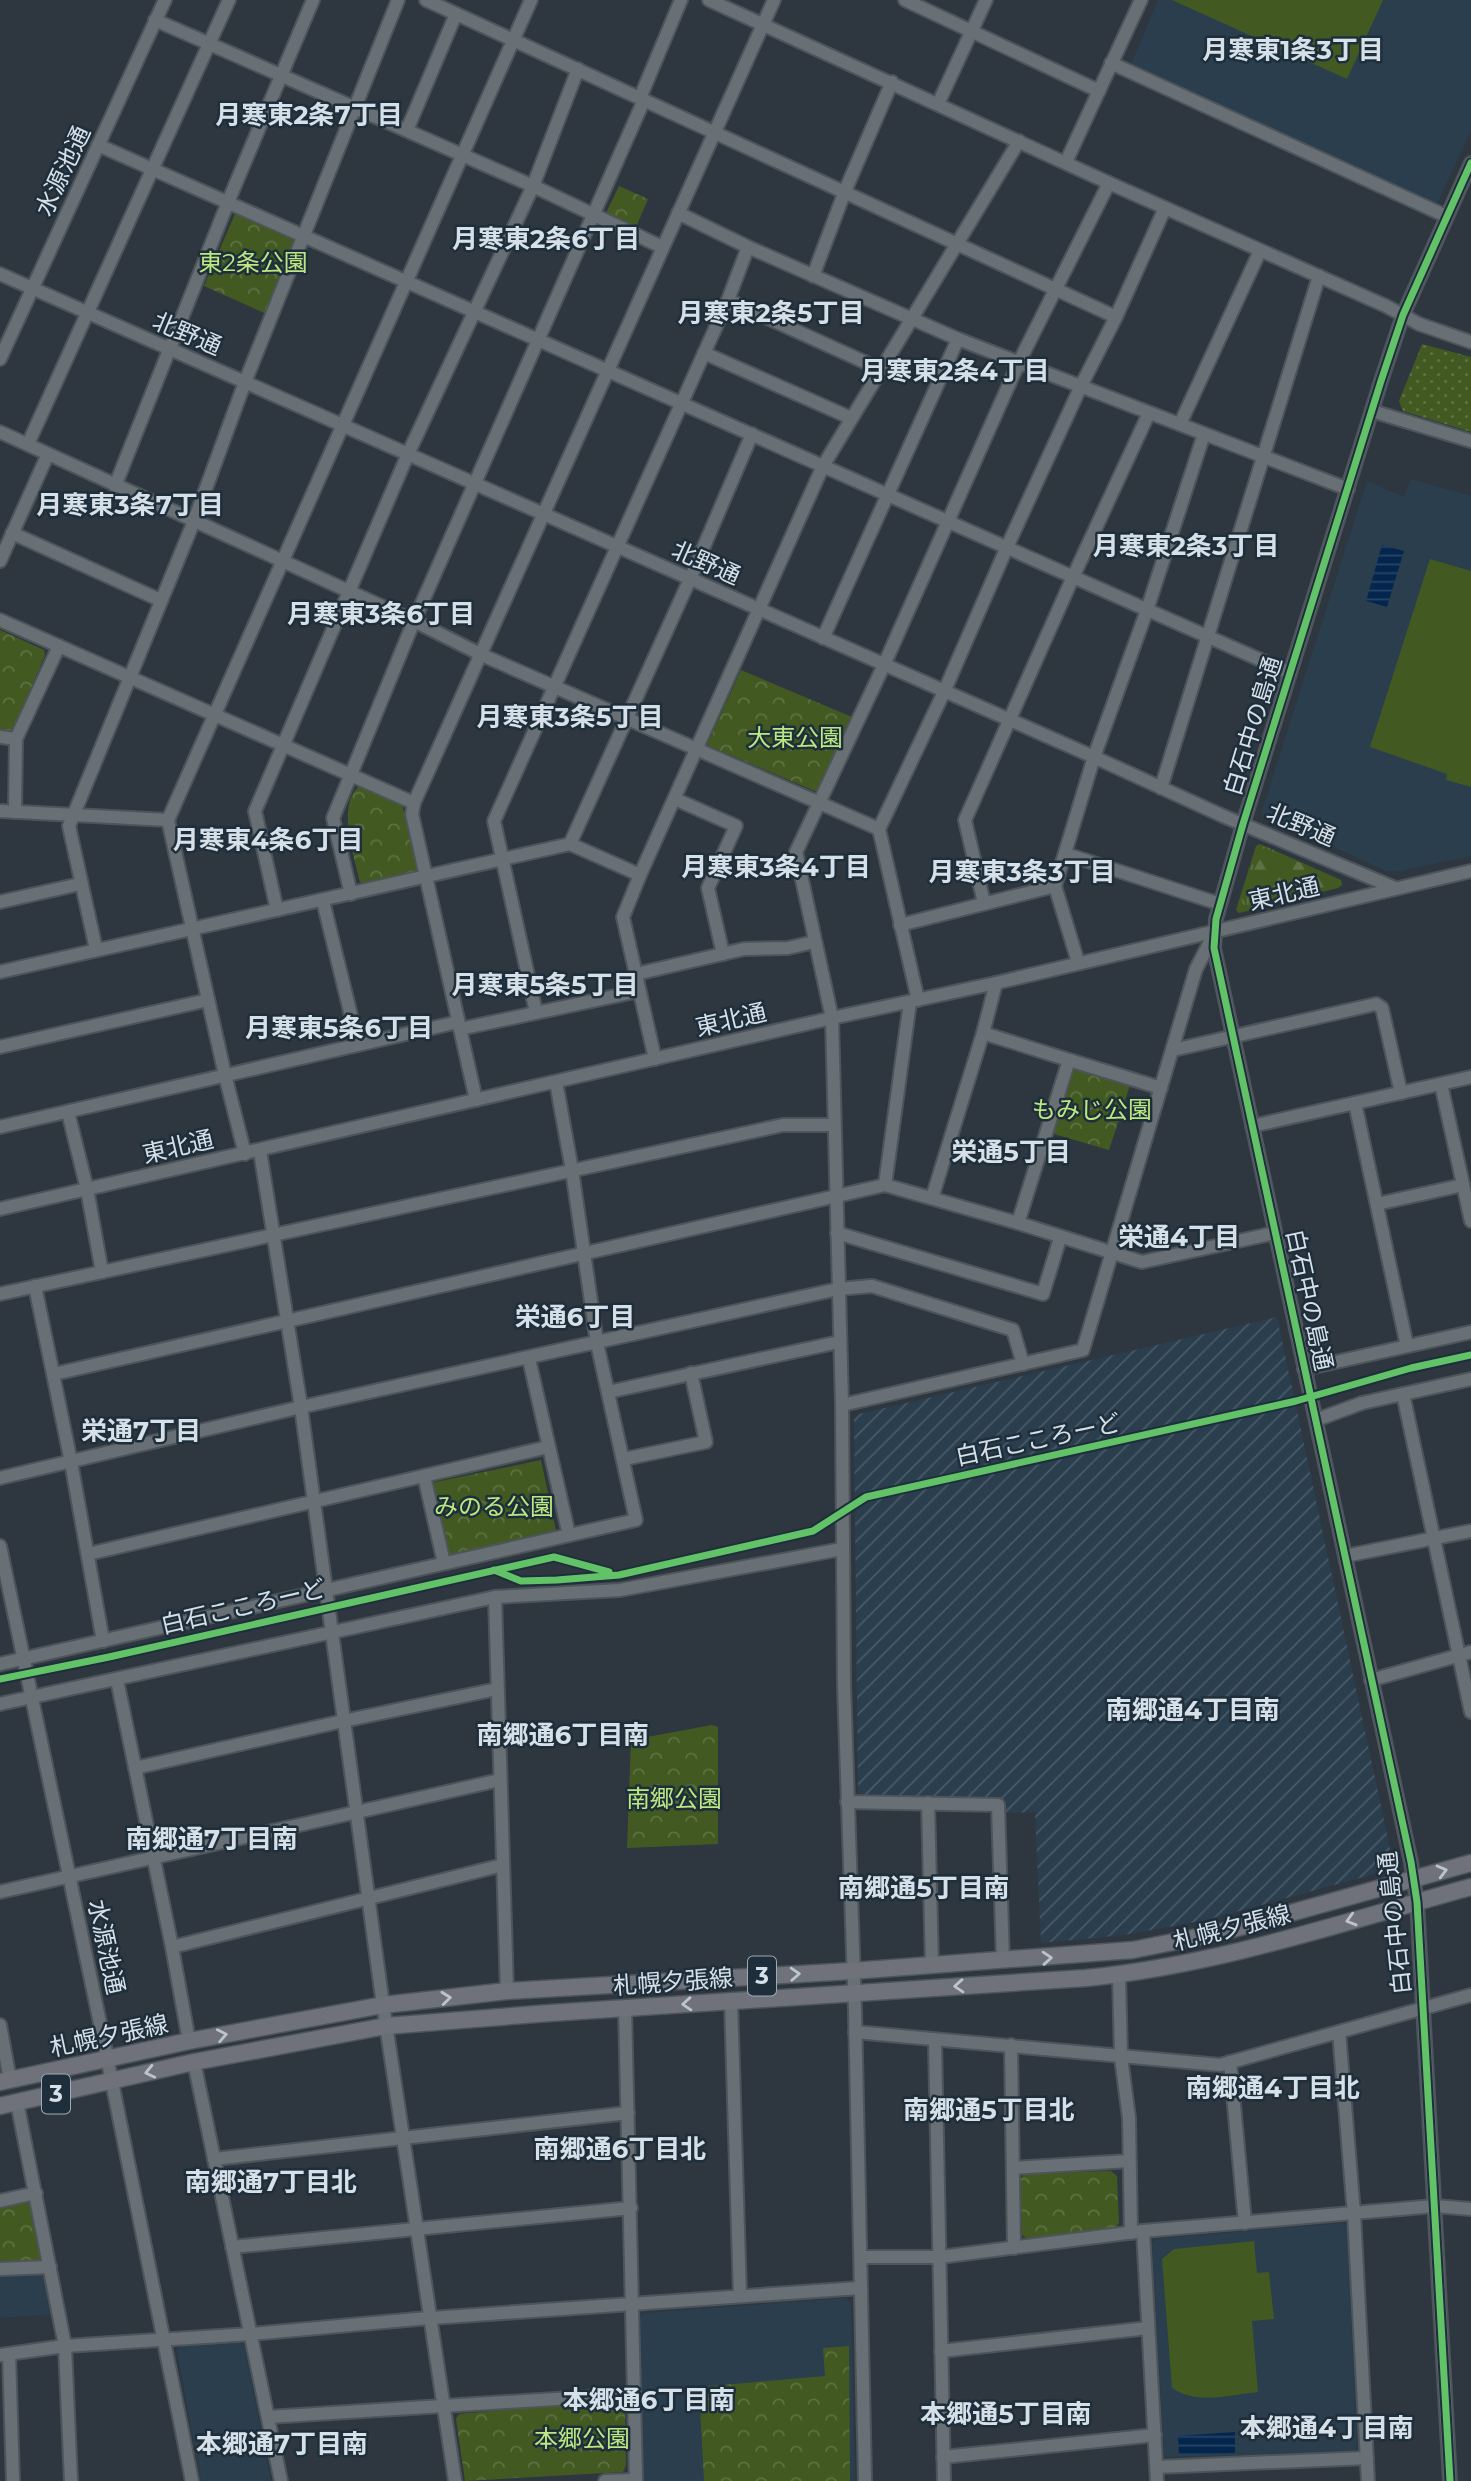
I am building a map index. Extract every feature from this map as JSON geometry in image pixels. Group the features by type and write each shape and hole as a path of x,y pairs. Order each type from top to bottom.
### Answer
{"main road":[{"name":"札幌夕張線","path":"5,2081 189,2041 383,2005 507,1992 1108,1953 1180,1941 1471,1863"},
{"name":"札幌夕張線","path":"0,2106 194,2062 386,2026 1119,1975 1226,1955 1471,1886"}],"street":[{"name":"水源池通","path":"0,359 165,0"},
{"path":"28,444 229,0"},
{"path":"115,486 228,202 313,0"},
{"path":"96,949 69,826 194,521 245,382 398,0"},
{"path":"426,0 958,242 1116,317"},
{"path":"245,1154 168,820 531,0"},
{"path":"351,894 333,818 414,621 595,214 681,0"},
{"path":"709,0 1319,276 1419,324 1471,342"},
{"path":"476,1100 412,814 414,803 774,0"},
{"path":"905,0 1099,91"},
{"path":"938,104 986,0"},
{"path":"1066,162 1141,0"},
{"path":"407,130 456,14"},
{"path":"155,20 533,186 662,247"},
{"path":"1111,63 1446,215"},
{"path":"276,910 255,811 408,454 533,186 578,69"},
{"path":"813,276 845,191 892,82"},
{"path":"655,1059 623,918 640,875 823,466 1019,141"},
{"path":"98,145 1290,673"},
{"name":"白石中の島通","path":"1450,2481 1417,1902 1214,948 1214,932 1243,824 1403,315 1446,215 1470,169"},
{"path":"865,2481 847,1802 842,1405 832,1018 796,852 884,665 1019,362 1109,183"},
{"path":"885,1185 914,1001 879,829 1165,208"},
{"path":"678,213 748,247 958,339 1348,489"},
{"path":"536,1012 494,821 728,300 748,247"},
{"path":"1180,424 1260,251"},
{"name":"北野通","path":"0,274 1161,788 1395,888"},
{"path":"1161,788 1319,276"},
{"path":"728,300 880,369"},
{"path":"823,638 958,339"},
{"path":"704,353 851,418"},
{"path":"1372,411 1471,441"},
{"path":"984,903 965,820 1149,413"},
{"path":"0,432 482,654 879,829"},
{"path":"569,844 628,718 752,434"},
{"path":"1078,962 1055,886 1094,757 1147,610 1204,434"},
{"path":"0,561 48,454"},
{"path":"12,533 160,600"},
{"path":"0,620 414,803"},
{"path":"15,812 16,739 59,646"},
{"path":"0,737 16,739"},
{"path":"675,799 736,826 708,888 723,954"},
{"path":"0,811 168,820"},
{"path":"0,972 569,844 640,875"},
{"path":"1066,854 1220,904"},
{"name":"東北通","path":"0,1209 832,1018 996,983 1471,871"},
{"path":"0,902 80,884"},
{"path":"900,925 1055,886"},
{"path":"323,901 358,1044"},
{"path":"842,1405 1083,1350 1196,969 1214,932"},
{"path":"636,974 744,950 788,948 814,942"},
{"path":"932,1198 996,983"},
{"path":"0,1125 68,1112 358,1044 639,991"},
{"path":"0,1047 208,1000"},
{"path":"1172,1049 1376,1004 1380,1006 1401,1093"},
{"path":"983,1033 1161,1088"},
{"path":"1018,1223 1069,1060"},
{"path":"1252,1126 1471,1077"},
{"path":"0,1664 25,1661 636,1520 597,1343 572,1170 556,1082"},
{"path":"1441,1084 1471,1221"},
{"path":"1355,1103 1408,1346"},
{"path":"68,1112 87,1189 102,1272"},
{"path":"0,1294 783,1125 834,1125"},
{"path":"260,1150 301,1407 386,2026 455,2481"},
{"path":"54,1374 885,1185 1142,1262 1275,1233"},
{"path":"1377,1205 1463,1185"},
{"path":"837,1233 1043,1294 1060,1238"},
{"path":"35,1286 71,1462 103,1641"},
{"path":"0,1478 301,1407 838,1289 872,1286 1013,1330 1023,1364"},
{"path":"1304,1369 1471,1332"},
{"path":"608,1392 839,1342"},
{"path":"529,1359 569,1535"},
{"path":"624,1459 706,1442 691,1373"},
{"path":"1314,1414 1471,1379"},
{"path":"1403,1394 1434,1538 1465,1654 1471,1712"},
{"path":"88,1554 548,1447"},
{"path":"424,1476 444,1563"},
{"path":"1345,1556 1471,1531"},
{"name":"水源池通","path":"0,1546 108,2060 192,2481"},
{"path":"0,1704 117,1680 331,1625 495,1597 620,1590 842,1549"},
{"path":"495,1597 507,1992"},
{"path":"1371,1680 1465,1654"},
{"path":"117,1680 189,2041"},
{"path":"135,1768 497,1689"},
{"path":"0,1892 500,1780"},
{"path":"847,1802 998,1805 1003,1961"},
{"path":"928,1803 932,1965"},
{"path":"172,1947 503,1865"},
{"path":"1119,1975 1121,2057 1129,2118 1129,2161 1148,2328 1157,2474 1367,2458"},
{"path":"855,2032 1220,2065 1471,1995"},
{"path":"731,2001 740,2296"},
{"path":"605,2481 636,2480 634,2304 625,2008"},
{"path":"0,2025 5,2081"},
{"path":"1339,2032 1354,2214 1368,2481"},
{"path":"935,2041 944,2481"},
{"path":"1011,2045 1013,2248"},
{"path":"194,2062 281,2481"},
{"path":"1230,2062 1245,2223"},
{"path":"17,2102 65,2346 72,2481"},
{"path":"214,2160 628,2113"},
{"path":"1013,2168 1129,2161"},
{"path":"0,2201 36,2193"},
{"path":"861,2258 940,2257 1137,2232 1434,2206 1471,2209"},
{"path":"232,2247 631,2208"},
{"path":"0,2269 50,2267"},
{"path":"13,2481 5,2354 65,2346 860,2288"},
{"path":"941,2351 1148,2328"},
{"path":"268,2417 635,2394"},
{"path":"943,2457 1155,2435"}],"shaded area":[{"path":"1158,0 1471,0 1471,130 1437,204 1131,64"},
{"path":"1411,479 1471,496 1471,856 1400,871 1386,871 1261,814 1367,481 1404,497"},
{"path":"1277,1317 1393,1863 1389,1870 1206,1920 1124,1935 1041,1943 1035,1812 1004,1813 1003,1802 862,1795 858,1792 854,1419 859,1414"},
{"path":"1344,2223 1347,2227 1357,2448 1353,2453 1167,2457 1164,2454 1152,2243 1155,2239"},
{"path":"0,2270 44,2270 53,2314 0,2318"},
{"path":"846,2298 851,2303 855,2481 642,2481 639,2319 644,2313"},
{"path":"239,2342 244,2346 271,2481 201,2481 177,2351 181,2346"}],"green space":[{"path":"1172,0 1383,0 1347,79"},
{"path":"619,186 648,199 636,227 606,213"},
{"name":"東2条公園","path":"239,213 299,240 271,316 204,286 235,214"},
{"path":"1422,344 1471,357 1471,432 1403,411 1399,401"},
{"path":"1430,559 1471,571 1471,787 1446,780 1447,774 1370,747"},
{"path":"0,630 44,650 45,655 13,730 0,731"},
{"name":"大東公園","path":"741,670 852,717 817,792 707,745"},
{"path":"361,785 402,804 417,867 415,873 366,884 360,882 351,845 348,817 353,793"},
{"path":"1260,844 1341,880 1342,885 1239,913 1236,910 1256,846"},
{"path":"1265,848 1336,878 1337,882 1264,905 1250,900 1247,893 1254,864 1259,851"},
{"name":"もみじ公園","path":"1076,1069 1130,1085 1109,1150 1054,1134 1073,1071"},
{"name":"みのる公園","path":"541,1460 556,1531 448,1555 431,1483"},
{"name":"南郷公園","path":"712,1725 718,1727 718,1844 627,1848 631,1740"},
{"path":"1111,2171 1117,2176 1119,2223 1115,2228 1027,2239 1022,2235 1020,2180 1024,2174"},
{"path":"28,2202 36,2206 45,2260 0,2263 0,2208"},
{"path":"1254,2241 1257,2273 1269,2272 1274,2319 1252,2321 1258,2392 1214,2398 1181,2393 1172,2388 1162,2259 1174,2249"},
{"path":"849,2346 850,2481 704,2481 699,2387 825,2376 823,2348"},
{"name":"本郷公園","path":"622,2399 625,2403 626,2465 623,2472 465,2481 456,2419 459,2414"}],"water":[{"path":"1382,545 1404,551 1387,607 1366,601"},
{"path":"1235,2432 1235,2453 1179,2455 1178,2436"}],"cycle path":[{"path":"1450,2481 1417,1902 1411,1862 1214,948 1216,919 1243,824 1381,381 1403,315 1471,163"},
{"name":"白石こころーど","path":"494,1570 521,1581 619,1575 813,1531 866,1497 1296,1401 1411,1368 1471,1355"},
{"name":"白石こころーど","path":"0,1679 554,1557 609,1572"}],"district":[{"name":"月寒東1条3丁目","path":"1293,50"},
{"name":"月寒東2条7丁目","path":"309,115"},
{"name":"月寒東2条6丁目","path":"546,239"},
{"name":"月寒東2条5丁目","path":"771,313"},
{"name":"月寒東2条4丁目","path":"955,371"},
{"name":"月寒東3条7丁目","path":"130,505"},
{"name":"月寒東2条3丁目","path":"1186,546"},
{"name":"月寒東3条6丁目","path":"381,614"},
{"name":"月寒東3条5丁目","path":"570,717"},
{"name":"月寒東4条6丁目","path":"268,840"},
{"name":"月寒東3条4丁目","path":"776,867"},
{"name":"月寒東3条3丁目","path":"1022,872"},
{"name":"月寒東5条5丁目","path":"545,985"},
{"name":"月寒東5条6丁目","path":"339,1028"},
{"name":"栄通5丁目","path":"1011,1152"},
{"name":"栄通4丁目","path":"1179,1237"},
{"name":"栄通6丁目","path":"575,1317"},
{"name":"栄通7丁目","path":"141,1431"},
{"name":"南郷通4丁目南","path":"1193,1710"},
{"name":"南郷通6丁目南","path":"563,1735"},
{"name":"南郷通7丁目南","path":"212,1839"},
{"name":"南郷通5丁目南","path":"924,1888"},
{"name":"南郷通4丁目北","path":"1273,2088"},
{"name":"南郷通5丁目北","path":"989,2110"},
{"name":"南郷通6丁目北","path":"620,2149"},
{"name":"南郷通7丁目北","path":"271,2182"},
{"name":"本郷通6丁目南","path":"649,2400"},
{"name":"本郷通5丁目南","path":"1006,2414"},
{"name":"本郷通4丁目南","path":"1327,2428"},
{"name":"本郷通7丁目南","path":"282,2444"}]}
